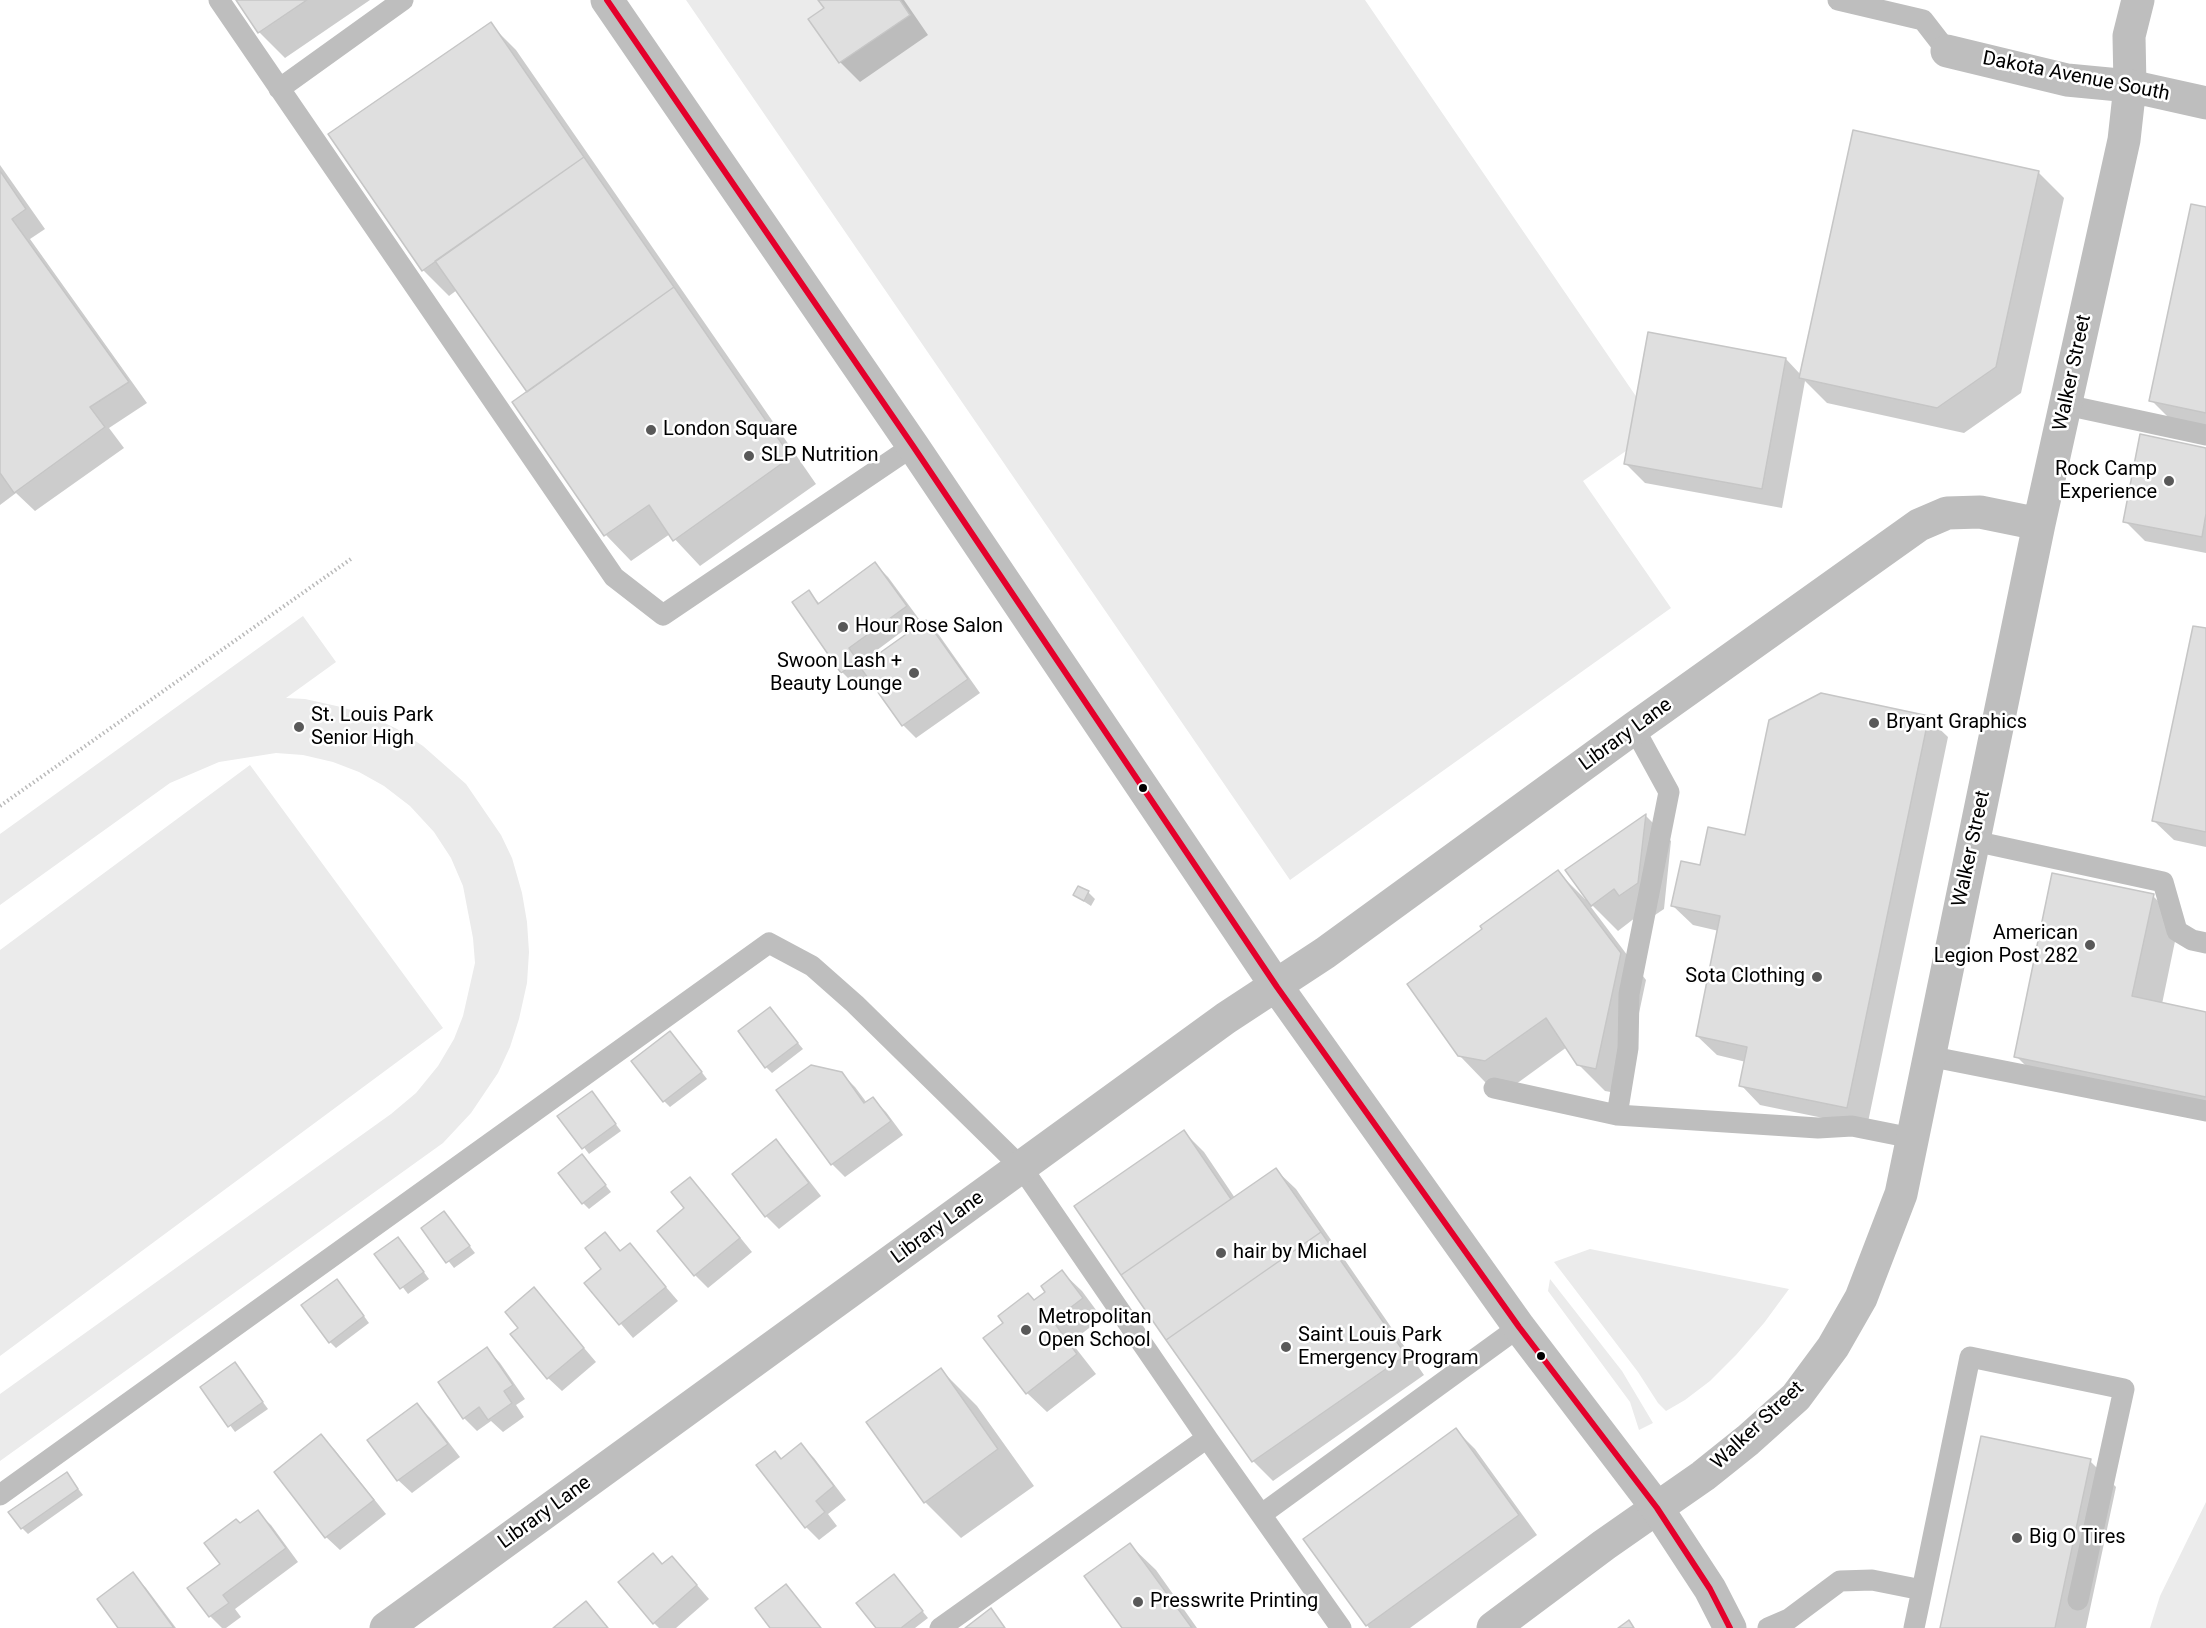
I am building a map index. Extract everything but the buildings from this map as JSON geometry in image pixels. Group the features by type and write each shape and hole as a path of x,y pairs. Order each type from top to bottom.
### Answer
{"street":[{"path":"607,0 913,446 1277,987 1519,1327 1657,1508 1710,1589 1730,1628"},
{"name":"Walker Street","path":"1493,1628 1604,1545 1703,1476 1796,1397 1833,1347 1861,1298 1901,1194 2039,524 2124,140 2130,86 2129,36 2138,0"},
{"name":"Dakota Avenue South","path":"1947,51 2067,80 2130,86 2206,103"},
{"name":"Library Lane","path":"386,1628 1226,1018 1277,987 1919,525 1947,513 1980,512 2039,524"}],"lane":[{"path":"219,0 614,577 663,615 913,446"},
{"path":"279,89 403,0"},
{"path":"1838,0 1923,20 1947,51"},
{"path":"2066,405 2206,435"},
{"path":"1617,1115 1628,1048 1629,994 1669,792 1634,728"},
{"path":"1974,841 2163,882 2177,931 2192,940 2206,943"},
{"path":"0,1495 769,943 812,966 855,1004 1022,1168 1207,1438 1341,1628"},
{"path":"1928,1056 2206,1111"},
{"path":"1494,1088 1617,1115 1818,1128 1852,1126 1912,1138"},
{"path":"1262,1514 1519,1327"},
{"path":"1914,1628 1971,1357 2124,1389 2078,1599"},
{"path":"940,1628 1207,1438"},
{"path":"1768,1628 1789,1619 1840,1581 1872,1580 1922,1590"}],"path":[{"path":"0,806 351,559"}],"shaded area":[{"path":"686,0 1365,0 1644,408 1633,446 1583,481 1671,608 1290,880"},
{"path":"303,616 336,662 286,698 305,699 341,707 368,715 397,729 423,746 466,784 501,835 512,858 522,893 529,952 527,983 510,1047 498,1073 471,1113 443,1143 0,1461 0,1394 391,1114 416,1093 438,1066 454,1039 463,1016 475,963 473,938 463,886 451,858 434,832 410,806 384,786 359,772 333,762 303,755 276,753 219,762 170,783 0,905 0,834"},
{"path":"250,765 443,1028 0,1356 0,950"},
{"path":"1590,1249 1789,1289 1764,1323 1710,1381 1666,1411 1554,1262"},
{"path":"1550,1279 1622,1371 1653,1423 1639,1430 1630,1402 1548,1291"},
{"path":"2206,1502 2206,1628 2150,1628 2160,1596"}],"transit line":[{"path":"607,0 913,446 1277,987 1519,1327 1657,1508 1710,1589 1730,1628"}],"place":[{"name":"London Square","path":"651,430"},
{"name":"SLP Nutrition","path":"749,456"},
{"name":"Rock Camp Experience","path":"2169,481"},
{"name":"Hour Rose Salon","path":"843,627"},
{"name":"Swoon Lash + Beauty Lounge","path":"914,673"},
{"name":"Bryant Graphics","path":"1874,723"},
{"name":"St. Louis Park Senior High","path":"299,727"},
{"name":"American Legion Post 282","path":"2090,945"},
{"name":"Sota Clothing","path":"1817,977"},
{"name":"hair by Michael","path":"1221,1253"},
{"name":"Metropolitan Open School","path":"1026,1330"},
{"name":"Saint Louis Park Emergency Program","path":"1286,1347"},
{"name":"Big O Tires","path":"2017,1538"},
{"name":"Presswrite Printing","path":"1138,1602"}]}
